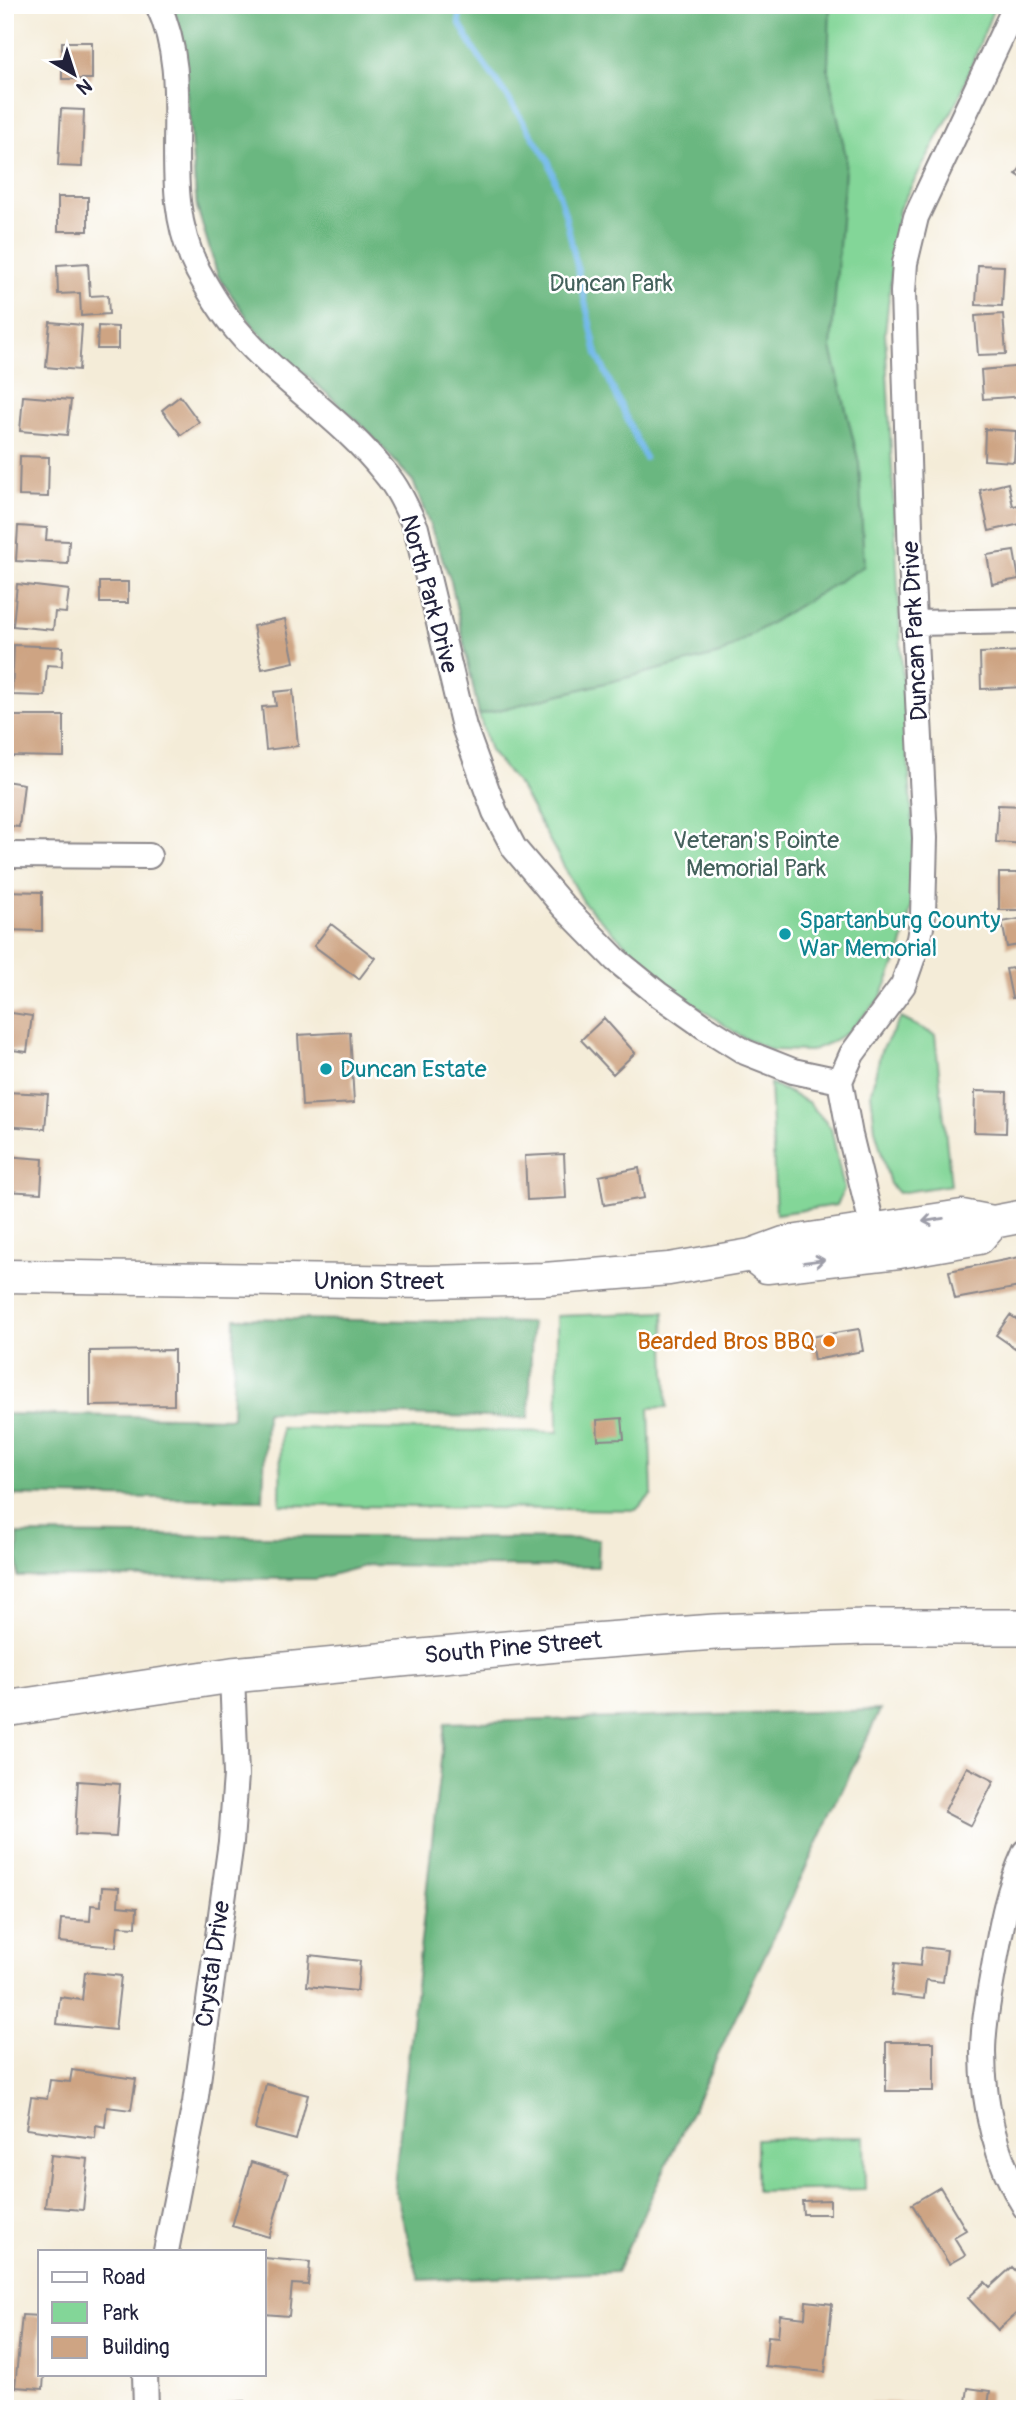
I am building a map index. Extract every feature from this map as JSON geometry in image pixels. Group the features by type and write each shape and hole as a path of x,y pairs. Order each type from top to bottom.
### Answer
{"highway":[{"name":"South Pine Street","path":"5,1709 232,1675 434,1654 715,1632 865,1627 1025,1627"}],"main road":[{"name":"Union Street","path":"5,1276 268,1281 544,1279 669,1269 751,1255 767,1267 876,1242 979,1238 993,1222 1025,1216"}],"street":[{"name":"North Park Drive","path":"158,5 170,40 175,70 176,195 183,232 197,268 214,300 237,330 367,451 387,474 404,500 416,528 464,727 495,812 513,848 562,906 607,951 658,994 745,1052 793,1071 840,1081"},
{"name":"Duncan Park Drive","path":"840,1081 852,1054 903,985 919,939 923,915 925,838 914,623 903,292 905,263 916,217 1017,12"},
{"path":"914,623 1025,621"},
{"path":"5,855 149,856"},
{"path":"840,1081 876,1242"},
{"name":"Crystal Drive","path":"166,2250 194,2103 231,1842 236,1774 232,1675"},
{"path":"1025,1852 1006,1903 985,2020 983,2053 993,2131 1006,2171 1025,2207"},
{"path":"145,2376 146,2409"}],"green space":[{"name":"Duncan Park","path":"172,5 995,5 958,100 899,209 885,332 903,685 914,840 911,908 901,950 880,999 848,1032 810,1051 771,1050 740,1036 664,983 584,903 520,787 490,751 479,715 451,581 413,481 362,425 257,331 218,276 197,207 181,32"},
{"name":"Duncan Park","path":"172,5 830,5 828,70 846,157 831,348 859,463 864,566 720,654 479,715 451,581 413,481 362,425 257,331 218,276 197,207 181,32"},
{"path":"901,1018 935,1035 951,1185 898,1193 890,1184 875,1129 871,1092 881,1051"},
{"path":"770,1083 808,1102 831,1128 844,1189 837,1205 776,1214"},
{"path":"664,1312 667,1407 649,1408 652,1494 636,1510 280,1505 281,1428 558,1432 557,1316"},
{"path":"235,1318 532,1323 529,1418 266,1412 263,1500 5,1495 5,1414 232,1418"},
{"path":"18,1534 599,1539 598,1567 368,1565 316,1579 18,1577"},
{"path":"880,1710 616,2272 419,2280 394,2186 445,1723"},
{"path":"864,2137 865,2189 756,2191 756,2139"}],"building":[{"path":"62,42 92,42 92,79 62,79"},
{"path":"61,109 84,110 82,167 58,166"},
{"path":"1025,162 1025,180 1016,174"},
{"path":"58,197 88,197 88,231 58,231"},
{"path":"88,263 90,296 108,295 109,314 81,316 80,293 58,294 57,265"},
{"path":"978,265 1004,266 1002,306 976,305"},
{"path":"1003,314 1006,354 978,355 975,316"},
{"path":"50,322 82,325 79,370 46,367"},
{"path":"98,326 118,327 118,349 97,349"},
{"path":"1024,366 1025,396 983,399 981,370"},
{"path":"23,396 71,400 67,435 20,431"},
{"path":"180,396 199,422 181,435 162,410"},
{"path":"985,429 1016,431 1014,462 984,460"},
{"path":"20,456 49,457 48,497 19,496"},
{"path":"1008,483 1013,506 1025,504 1025,523 989,531 980,490"},
{"path":"18,526 47,528 46,540 69,541 68,564 16,561"},
{"path":"1014,551 1019,579 992,584 987,555"},
{"path":"100,582 128,582 128,603 100,603"},
{"path":"17,584 69,590 66,613 55,612 53,630 13,626"},
{"path":"285,619 294,662 262,669 253,626"},
{"path":"14,645 63,647 62,666 47,665 45,696 12,695"},
{"path":"1025,651 1025,687 981,689 980,653"},
{"path":"293,690 298,746 266,750 262,707 276,706 274,692"},
{"path":"10,716 64,716 64,757 10,756"},
{"path":"5,781 24,784 19,827 5,825"},
{"path":"998,805 1025,806 1025,844 996,842"},
{"path":"999,873 1025,873 1025,910 999,910"},
{"path":"5,891 42,892 42,931 5,930"},
{"path":"1025,918 1025,944 1007,947 1002,922"},
{"path":"331,924 375,958 359,979 314,946"},
{"path":"1025,966 1025,996 1012,998 1006,969"},
{"path":"5,1012 32,1016 27,1052 5,1049"},
{"path":"604,1018 635,1053 613,1074 581,1040"},
{"name":"Duncan Estate","path":"350,1032 354,1103 302,1106 298,1035"},
{"path":"975,1091 1007,1092 1006,1133 974,1132"},
{"path":"5,1092 48,1094 45,1129 5,1126"},
{"path":"564,1154 566,1198 527,1200 525,1156"},
{"path":"5,1156 43,1159 41,1193 5,1191"},
{"path":"639,1168 644,1198 604,1205 599,1176"},
{"path":"1025,1256 1025,1286 955,1299 949,1271"},
{"path":"1010,1315 1025,1325 1025,1333 1015,1348 996,1335"},
{"path":"859,1329 863,1351 814,1360 810,1337"},
{"path":"1025,1344 1025,1362 1023,1362 1020,1345"},
{"path":"174,1350 174,1405 90,1406 90,1351"},
{"path":"622,1418 624,1439 598,1440 597,1420"},
{"path":"967,1767 994,1781 971,1826 944,1812"},
{"path":"78,1781 120,1784 116,1837 75,1835"},
{"path":"102,1887 119,1888 118,1906 137,1908 136,1927 118,1926 116,1947 59,1942 61,1919 90,1921 91,1905 101,1906"},
{"path":"922,1947 947,1950 943,1982 926,1980 924,1999 891,1995 895,1963 920,1966"},
{"path":"310,1955 360,1961 357,1991 307,1986"},
{"path":"85,1972 121,1976 115,2030 57,2024 60,1997 82,2000"},
{"path":"886,2042 934,2042 934,2091 886,2091"},
{"path":"72,2070 136,2079 131,2110 107,2107 105,2127 96,2125 95,2138 26,2129 31,2097 47,2099 50,2080 70,2082"},
{"path":"266,2084 308,2095 296,2140 255,2129"},
{"path":"51,2155 88,2159 83,2210 45,2207"},
{"path":"251,2162 288,2173 269,2237 232,2226"},
{"path":"940,2187 966,2230 954,2237 965,2255 949,2264 912,2204"},
{"path":"830,2200 830,2214 803,2214 802,2201"},
{"path":"266,2258 310,2262 308,2285 292,2284 289,2316 266,2314"},
{"path":"1012,2267 1025,2280 1025,2318 1019,2311 998,2330 968,2298 985,2282 990,2287"},
{"path":"806,2301 832,2304 825,2372 765,2366 768,2336 778,2337 780,2315 805,2318"},
{"path":"22,2315 38,2316 38,2376 44,2376 43,2389 15,2387"},
{"path":"968,2388 990,2391 988,2405 1002,2409 965,2409"},
{"path":"244,2401 245,2409 227,2409 226,2403"},
{"path":"870,2402 919,2403 919,2409 870,2409"}],"waterway":[{"path":"460,5 459,22 473,48 549,162 565,214 597,354 645,458"}],"place":[{"name":"Spartanburg County War Memorial","path":"785,934"},
{"name":"Duncan Estate","path":"326,1069"},
{"name":"Bearded Bros BBQ","path":"829,1341"}],"park label":[{"name":"Veteran's Pointe Memorial Park","path":"756,854"}]}
